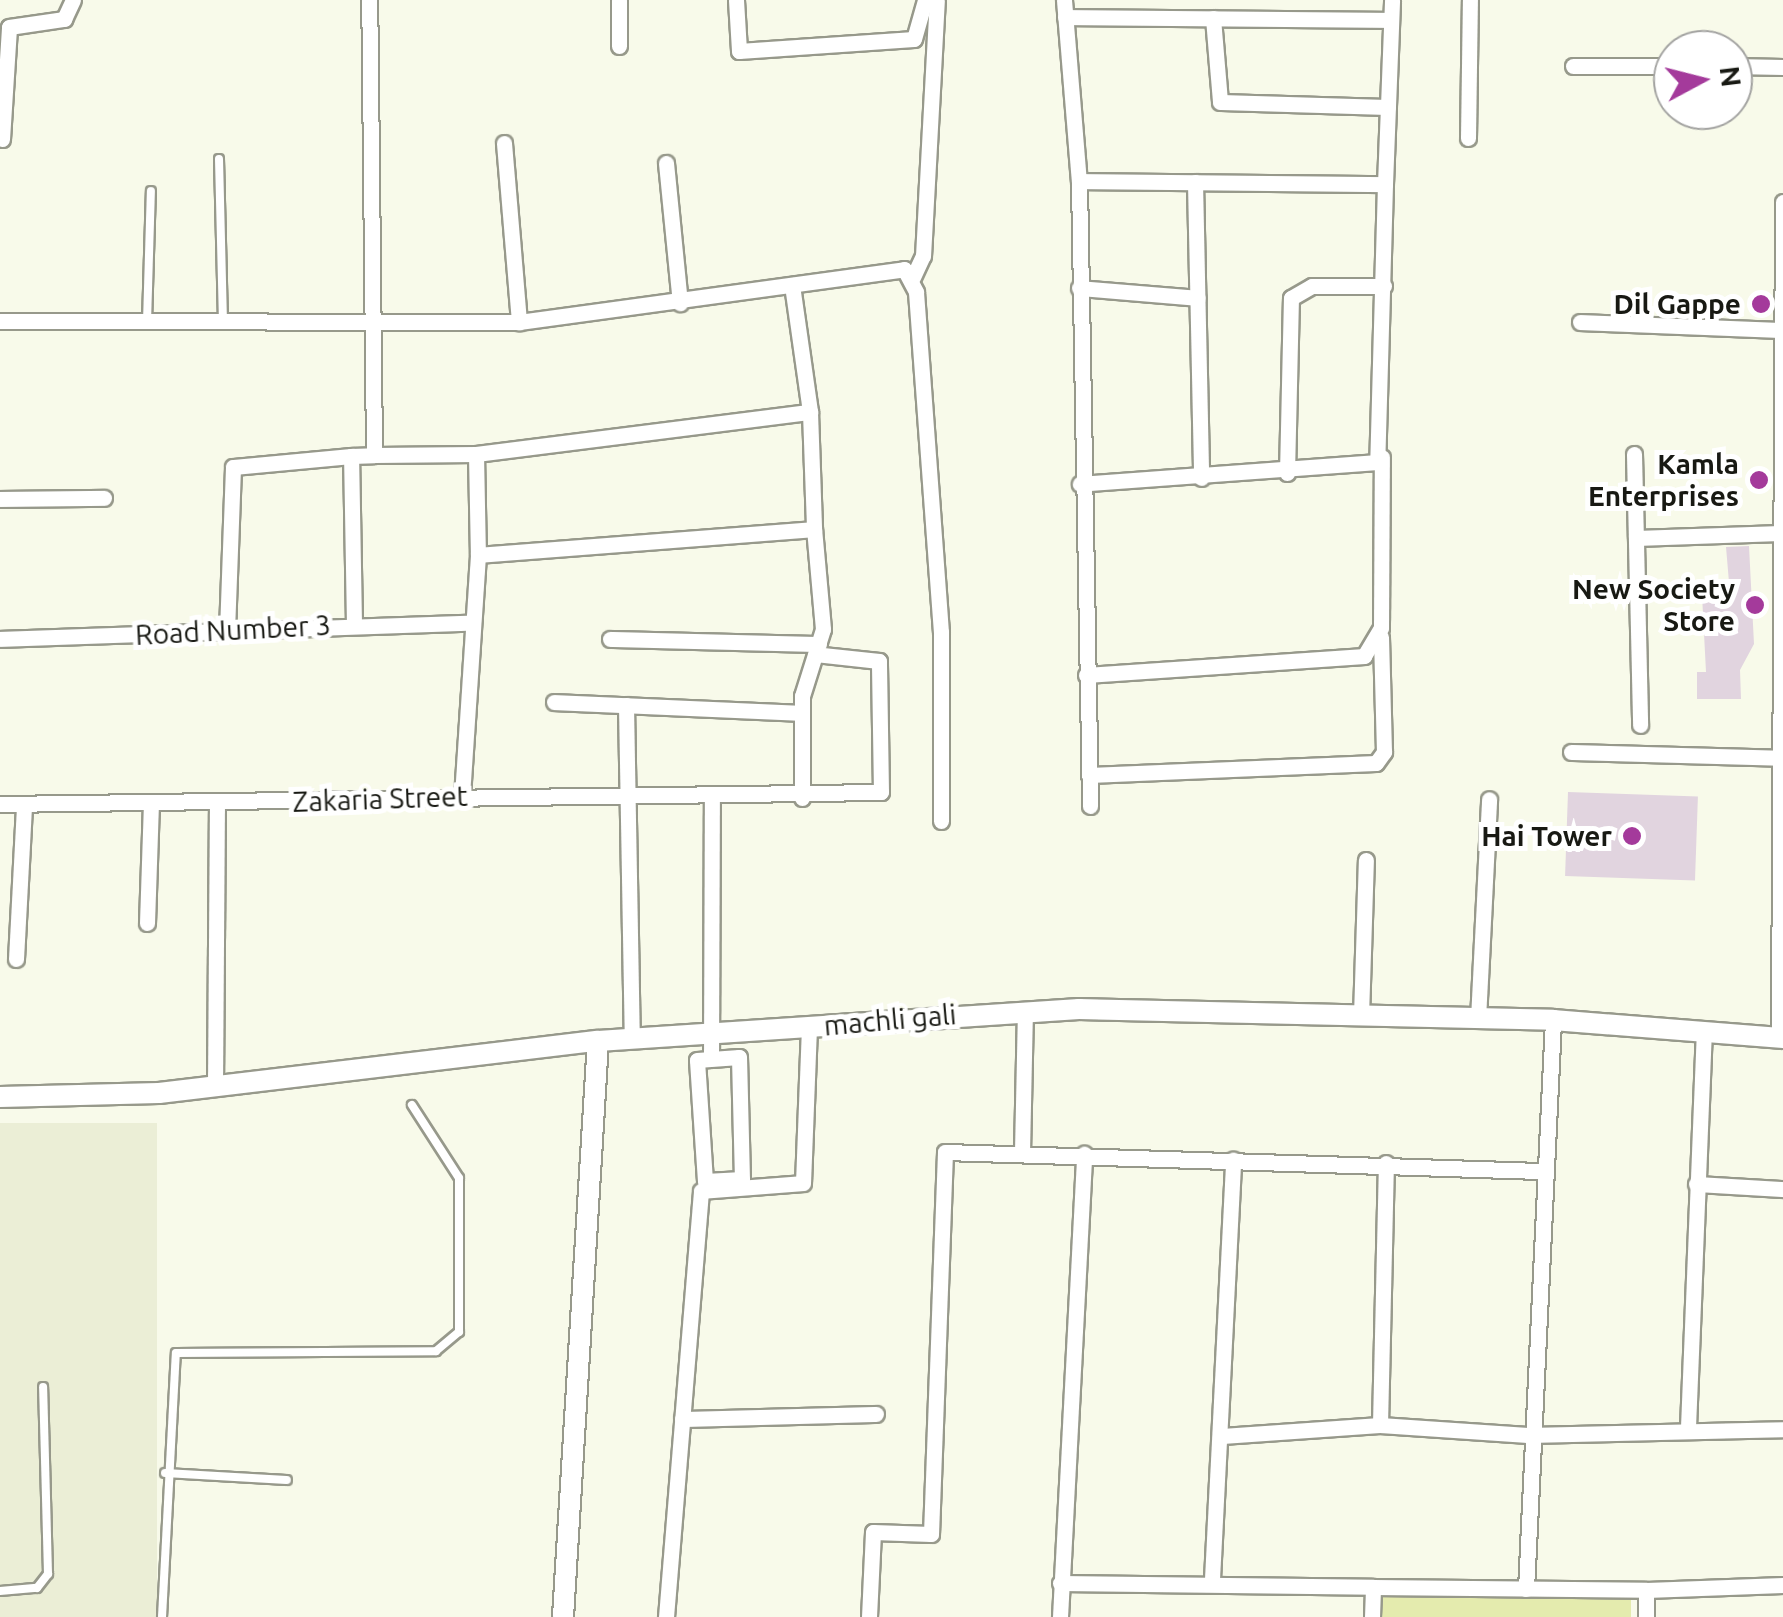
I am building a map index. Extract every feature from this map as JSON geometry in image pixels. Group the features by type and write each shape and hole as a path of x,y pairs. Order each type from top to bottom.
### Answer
{"street":[{"path":"2,139 1,84 8,27 64,19 72,0"},
{"path":"369,0 374,455"},
{"path":"618,46 619,0"},
{"path":"736,0 739,51 914,39 925,0"},
{"path":"938,0 923,256 912,277 941,632 940,820"},
{"path":"1089,775 1376,762 1384,752 1380,628 1385,184 1392,0"},
{"path":"1468,138 1470,0"},
{"path":"1090,806 1080,484 1079,181 1065,8 1214,18 1391,20"},
{"path":"1214,18 1220,102 1388,107"},
{"path":"1573,66 1653,66"},
{"path":"1753,66 1783,66"},
{"path":"504,144 519,322"},
{"path":"666,163 680,303"},
{"path":"1079,181 1385,184"},
{"path":"1196,182 1201,478"},
{"path":"1781,1038 1779,330 1783,202"},
{"path":"0,321 374,326 519,322 680,303 897,268 912,277"},
{"path":"792,285 810,412 817,649 802,714 802,798"},
{"path":"1287,473 1291,298 1312,286 1384,286"},
{"path":"1079,288 1198,298"},
{"path":"1580,322 1779,330"},
{"path":"228,631 233,467 351,456 476,454 810,412"},
{"path":"462,797 466,623 478,606 476,454"},
{"path":"1634,454 1640,725"},
{"path":"351,456 354,624"},
{"path":"1080,484 1287,473 1382,457"},
{"path":"0,499 104,498"},
{"path":"478,554 814,529"},
{"path":"1636,538 1782,543"},
{"name":"Road Number 3","path":"0,640 354,624 466,623"},
{"path":"1086,675 1341,663 1364,656 1380,628"},
{"path":"610,639 817,649"},
{"name":"Zakaria Street","path":"0,804 462,797 802,798 875,794 885,782 879,661 817,649"},
{"path":"554,702 802,714"},
{"path":"626,705 624,797 632,1040"},
{"path":"1570,752 1781,758"},
{"path":"712,799 711,1048 698,1060 700,1178 712,1185 802,1183 809,1028"},
{"path":"1478,1019 1489,799"},
{"path":"215,1086 217,801"},
{"path":"147,923 151,804"},
{"path":"16,959 24,805"},
{"path":"1361,1016 1366,860"},
{"path":"1022,1152 1025,1011"},
{"name":"machli gali","path":"0,1096 215,1086 598,1041 632,1040 711,1048 809,1028 1025,1011 1552,1020 1781,1038"},
{"path":"1526,1588 1528,1435 1540,1171 1552,1020"},
{"path":"1688,1428 1704,1032"},
{"path":"563,1617 598,1041"},
{"path":"666,1617 702,1190 742,1179 740,1059 711,1048"},
{"path":"869,1617 873,1532 931,1534 945,1152 1386,1163 1540,1171"},
{"path":"1060,1617 1084,1154"},
{"path":"1212,1580 1233,1160"},
{"path":"1380,1425 1386,1163"},
{"path":"1696,1184 1783,1189"},
{"path":"682,1419 876,1414"},
{"path":"1222,1436 1380,1425 1528,1435 1688,1428 1783,1429"},
{"path":"1060,1583 1212,1580 1372,1587 1646,1590 1783,1585"},
{"path":"1372,1587 1372,1617"},
{"path":"1646,1590 1646,1617"}],"lane":[{"path":"219,159 223,324"},
{"path":"146,322 151,191"},
{"path":"162,1617 165,1473 176,1352 411,1352 454,1342 459,1178 412,1105"},
{"path":"0,1590 37,1588 48,1574 43,1386"},
{"path":"165,1473 287,1480"}],"shaded area":[{"path":"0,1123 157,1123 157,1617 0,1617"}],"green space":[{"path":"1379,1594 1631,1598 1631,1617 1379,1617"}],"building":[{"path":"1749,546 1754,644 1740,670 1741,699 1697,699 1697,672 1706,672 1702,595 1730,594 1726,547"},
{"name":"Hai Tower","path":"1568,792 1698,797 1695,880 1565,876"}],"place":[{"name":"Dil Gappe","path":"1761,304"},
{"name":"Kamla Enterprises","path":"1759,480"},
{"name":"New Society Store","path":"1755,605"},
{"name":"Hai Tower","path":"1632,836"}]}
